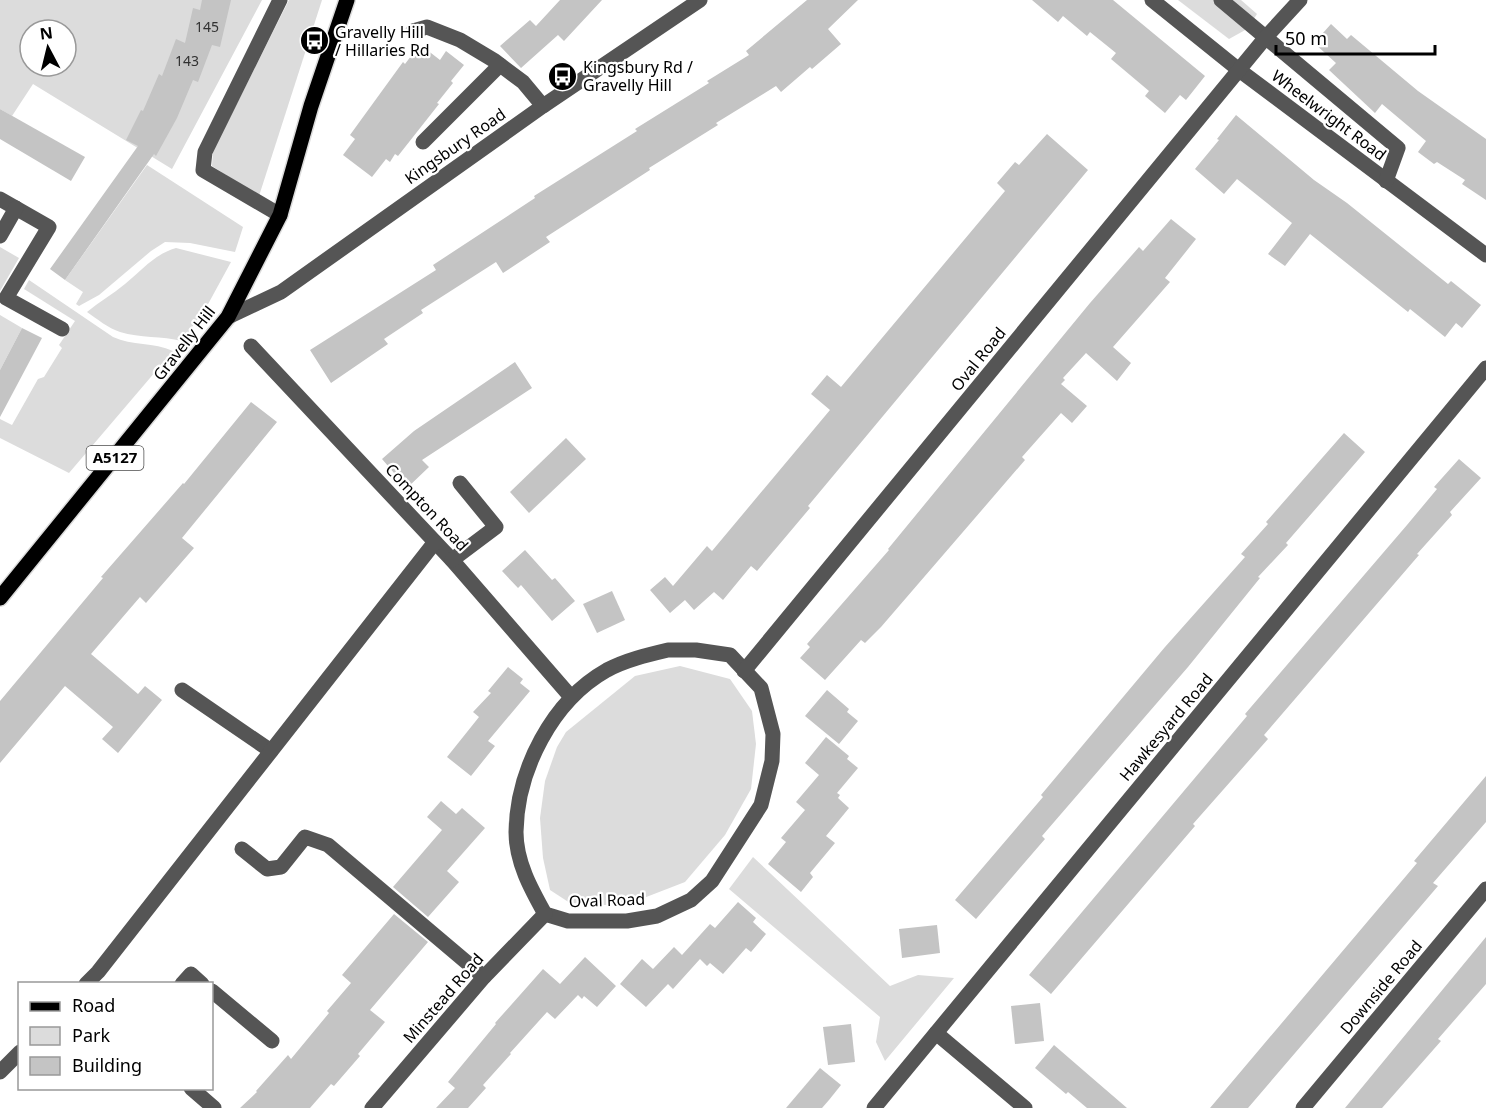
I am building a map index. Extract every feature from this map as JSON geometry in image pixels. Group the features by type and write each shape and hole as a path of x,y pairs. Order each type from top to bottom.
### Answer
{"main road":[{"name":"Gravelly Hill","path":"0,598 228,317 280,215 311,106 347,0"}],"street":[{"path":"280,0 205,152 203,170 280,215"},
{"name":"Kingsbury Road","path":"228,317 280,292 543,106 700,0"},
{"name":"Wheelwright Road","path":"1152,0 1239,70 1486,255"},
{"path":"1221,0 1398,148 1386,181"},
{"name":"Oval Road","path":"744,671 1266,37 1300,0"},
{"path":"413,31 427,27 460,39 523,82 543,106"},
{"path":"423,142 500,65"},
{"path":"0,199 49,227 6,298 62,329"},
{"path":"0,236 16,208"},
{"name":"Compton Road","path":"251,346 452,560 571,697"},
{"name":"Hawkesyard Road","path":"874,1108 1486,368"},
{"path":"452,560 496,527 460,483"},
{"path":"88,982 435,542"},
{"name":"Oval Road","path":"668,650 696,650 730,655 761,688 773,734 772,760 761,806 712,880 691,900 657,916 627,921 568,921 545,914 529,886 521,863 516,833 520,795 532,760 549,728 571,697 606,671 633,659 668,650"},
{"path":"183,690 271,751"},
{"path":"242,849 267,869 281,867 304,837 328,846 484,977"},
{"name":"Downside Road","path":"1303,1108 1486,889"},
{"name":"Minstead Road","path":"372,1108 484,977 545,914"},
{"path":"184,982 191,974 200,982"},
{"path":"213,992 272,1041"},
{"path":"936,1033 1025,1108"},
{"path":"0,1072 18,1054"},
{"path":"192,1090 214,1108"}],"green space":[{"path":"0,0 262,0 172,169 33,84 12,116 0,109"},
{"path":"289,0 322,0 259,196 212,166 213,151"},
{"path":"1178,0 1241,0 1257,14 1247,29 1229,39"},
{"path":"147,165 243,227 235,252 190,243 165,242 99,295 79,306 76,304 83,292 65,280"},
{"path":"0,247 19,258 0,291"},
{"path":"176,248 231,262 207,306 182,341 120,332 87,312 155,258"},
{"path":"29,280 113,337 173,351 69,473 0,438 0,419 12,425 38,379 44,377 62,348 59,345 75,321 24,289"},
{"path":"0,315 22,328 0,370"},
{"path":"680,666 730,679 752,711 756,744 751,789 725,835 685,882 623,906 570,903 550,890 543,858 540,818 545,781 557,747 566,732 635,676"},
{"path":"753,857 890,986 918,975 954,978 885,1061 876,1042 880,1017 729,889"}],"building":[{"path":"202,0 231,0 220,47 212,45 198,82 193,80 177,118 156,156 154,154 65,280 50,269 138,146 126,140 141,110 143,111 159,74 162,76 176,39 185,43 193,8 200,10"},
{"path":"560,0 602,0 564,41 558,35 521,68 500,46 530,20 536,26"},
{"path":"807,0 858,0 828,29 841,44 812,69 810,67 781,92 776,86 716,123 718,125 546,237 550,242 503,273 496,262 421,310 423,313 384,339 388,344 331,383 310,350 436,270 433,265 749,55 746,51"},
{"path":"1032,0 1113,0 1205,76 1186,100 1180,95 1165,113 1145,96 1149,91 1111,59 1116,53 1090,32 1087,36 1063,16 1058,22"},
{"path":"1331,24 1347,39 1351,35 1418,91 1486,139 1486,200 1462,184 1465,180 1437,162 1434,164 1418,152 1426,141 1382,104 1375,113 1329,70 1336,63 1314,43"},
{"path":"422,46 440,60 446,51 464,65 451,81 453,83 437,103 439,104 398,156 395,154 390,162 386,159 372,177 343,155 355,139 350,135 403,62 405,64"},
{"path":"0,109 85,157 71,181 0,139"},
{"path":"1236,115 1314,180 1347,203 1448,284 1451,281 1481,305 1462,328 1456,323 1445,337 1410,309 1408,312 1310,234 1285,266 1268,254 1292,223 1237,179 1224,194 1195,169"},
{"path":"1047,134 1088,170 808,506 810,508 757,571 751,566 723,600 714,592 694,610 685,600 670,613 650,590 665,577 673,586 707,546 712,551 830,410 811,394 827,375 841,387 1005,191 997,183 1015,162 1019,165"},
{"path":"1171,219 1196,239 1165,278 1170,282 1113,347 1131,363 1117,381 1086,353 1063,378 1065,380 1061,384 1087,406 1072,423 1061,413 1022,457 1025,460 881,627 865,643 861,640 825,680 800,658 810,647 807,644 889,550 1090,303 1139,247 1143,251"},
{"path":"22,328 42,338 0,417 0,370"},
{"path":"515,362 532,388 422,460 429,467 407,488 382,459 414,431"},
{"path":"251,402 277,422 182,538 194,548 146,603 140,597 91,654 138,694 145,686 162,700 118,753 102,739 113,727 65,686 0,763 0,701 103,578 101,577 184,484"},
{"path":"1344,433 1365,452 1286,543 1288,545 1258,577 1260,578 1188,667 1042,836 1045,839 976,919 955,900 1043,797 1041,795 1165,647 1245,557 1241,554 1268,524 1266,522"},
{"path":"566,438 586,459 529,513 510,492"},
{"path":"1459,459 1481,478 1450,512 1452,515 1417,554 1419,555 1264,735 1268,739 1193,824 1195,826 1051,994 1029,975 1247,716 1245,714 1437,489 1434,487"},
{"path":"525,550 552,580 555,578 575,601 552,621 521,585 518,588 502,571"},
{"path":"612,591 625,620 597,633 583,604"},
{"path":"508,667 523,679 520,683 530,691 488,741 495,746 471,776 447,757 479,717 473,712 491,693 488,691"},
{"path":"827,690 849,709 847,712 858,721 839,744 805,716"},
{"path":"826,737 849,756 847,759 858,768 837,793 840,795 838,798 849,808 826,836 835,843 810,873 813,877 801,892 768,864 786,842 781,838 805,810 796,802 819,775 805,763"},
{"path":"1486,776 1486,822 1433,883 1438,886 1248,1108 1210,1108 1417,863 1414,861"},
{"path":"441,801 456,814 462,808 485,828 447,871 459,882 428,917 393,887 442,830 427,817"},
{"path":"738,902 756,918 753,922 766,934 751,952 746,948 723,974 710,963 707,966 700,959 673,989 668,984 646,1007 620,984 642,959 653,969 674,947 682,955 710,924 715,928"},
{"path":"394,914 428,942 370,1010 385,1022 358,1054 360,1056 334,1086 331,1084 310,1108 240,1108 257,1092 288,1055 291,1059 329,1013 327,1011 351,983 342,975"},
{"path":"937,925 940,953 902,958 899,929"},
{"path":"1486,937 1486,984 1438,1039 1441,1041 1382,1108 1345,1108"},
{"path":"585,957 616,986 597,1007 584,996 582,999 578,995 555,1019 547,1012 483,1085 486,1088 468,1108 436,1108 455,1088 448,1082 495,1023 543,969 560,984"},
{"path":"1040,1003 1044,1041 1015,1044 1011,1006"},
{"path":"851,1024 855,1062 828,1065 823,1027"},
{"path":"1054,1045 1127,1108 1087,1108 1035,1068"},
{"path":"820,1068 841,1085 829,1100 822,1108 786,1108"}],"place":[{"name":"Gravelly Hill / Hillaries Rd","path":"314,41"},
{"name":"Kingsbury Rd / Gravelly Hill","path":"562,76"}]}
